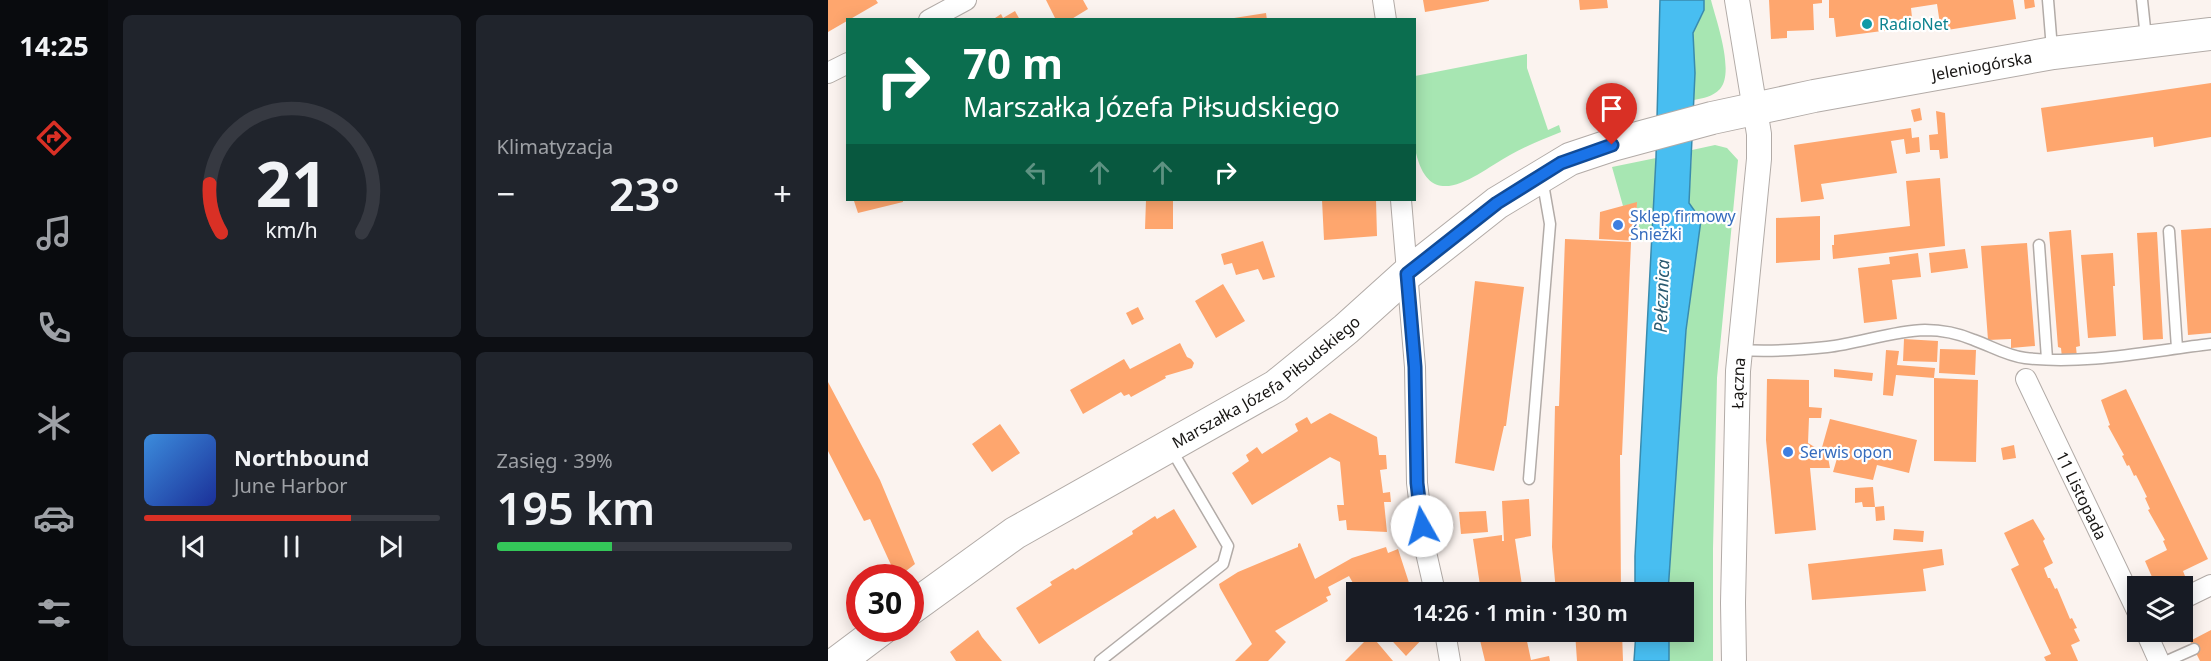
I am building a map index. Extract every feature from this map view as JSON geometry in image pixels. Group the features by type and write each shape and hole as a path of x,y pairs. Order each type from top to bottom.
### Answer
{"main road":[{"name":"Jeleniogórska","path":"1712,118 1847,90 2053,52 2211,34"},
{"name":"Marszałka Józefa Piłsudskiego","path":"924,599 1015,533 1276,386 1346,329 1407,274 1497,203 1542,175 1570,159 1712,118"},
{"path":"837,661 863,642"}],"street":[{"path":"933,18 966,0"},
{"path":"1383,0 1386,18"},
{"name":"Łączna","path":"1734,661 1738,370 1759,159 1759,134 1737,0"},
{"path":"828,73 846,64"},
{"path":"1401,201 1415,367 1417,483 1425,548 1433,582"},
{"name":"11 Listopada","path":"2026,378 2127,590"},
{"path":"2193,594 2211,585"},
{"path":"1446,642 1450,661"},
{"path":"2150,642 2159,661"},
{"path":"828,652 837,661"}],"lane":[{"path":"2048,0 2053,52"},
{"path":"2142,0 2146,42"},
{"path":"1529,479 1550,224 1542,175"},
{"path":"2169,231 2177,348"},
{"path":"2039,245 2047,359"},
{"path":"1740,350 1828,347 1895,333 1927,330 1974,339 1997,351 2024,358 2082,360 2211,344"},
{"path":"1100,661 1223,564 1228,546 1169,446"},
{"path":"2168,661 2194,649"}],"green space":[{"path":"1704,0 1711,0 1723,46 1726,71 1724,81 1717,92 1694,100 1693,33 1704,11"},
{"path":"1527,54 1527,68 1548,130 1559,125 1561,132 1510,155 1470,179 1444,186 1432,182 1423,172 1416,153 1416,76"},
{"path":"1715,145 1727,148 1738,160 1717,378 1713,661 1669,661 1669,642 1694,642 1694,582 1669,582 1686,330 1701,220 1689,203 1692,150"},
{"path":"1656,158 1652,241 1636,241 1637,203 1623,206 1612,167"}],"water":[{"name":"Pełcznica","path":"1660,0 1704,0 1704,10 1693,33 1695,73 1689,203 1701,220 1686,330 1669,582 1635,582 1635,556 1656,158"},
{"path":"1635,642 1669,642 1669,661 1634,661"}],"building":[{"path":"828,0 876,0 878,3 852,18 846,18 846,22 828,32"},
{"path":"1046,0 1083,0 1088,9 1073,18 1055,18"},
{"path":"1423,0 1489,0 1489,1 1425,12"},
{"path":"1579,0 1607,0 1608,8 1580,10"},
{"path":"1769,0 1822,0 1822,3 1813,4 1814,30 1787,31 1787,38 1771,39"},
{"path":"1829,0 2013,0 2016,19 1941,31 1937,4 1911,8 1913,27 1836,37 1834,18 1829,18"},
{"path":"2024,0 2034,0 2035,7 2025,9"},
{"path":"1015,11 1019,18 1003,18"},
{"path":"1266,13 1267,18 1234,18"},
{"path":"2211,83 2211,137 2154,147 2153,137 2047,152 2041,108"},
{"path":"1920,108 1922,120 1914,122 1911,110"},
{"path":"1936,111 1945,113 1948,158 1940,159 1939,150 1930,150 1929,135 1938,134"},
{"path":"1911,128 1912,138 1919,137 1920,152 1906,154 1904,139 1891,141 1897,173 1821,184 1824,199 1801,202 1794,145"},
{"path":"1940,178 1945,246 1833,259 1834,235 1910,226 1906,181"},
{"path":"854,201 903,201 903,202 858,213"},
{"path":"1146,201 1173,201 1173,229 1145,229"},
{"path":"1322,201 1376,201 1377,236 1324,240"},
{"name":"Sklep firmowy Śnieżki","path":"1637,202 1636,241 1599,239 1600,212"},
{"path":"1820,216 1820,260 1776,263 1776,218"},
{"path":"2211,228 2211,333 2188,335 2181,230"},
{"path":"2071,230 2080,346 2076,347 2077,357 2062,358 2061,348 2058,347 2049,232"},
{"path":"2157,232 2163,339 2143,340 2137,233"},
{"path":"1565,239 1631,242 1622,455 1620,455 1621,582 1555,582 1552,547 1555,406 1559,406"},
{"path":"1263,241 1275,277 1263,280 1258,269 1236,275 1232,263 1224,265 1221,254"},
{"path":"2027,243 2035,346 2011,348 2011,339 1988,340 1981,246"},
{"path":"1965,249 1968,268 1931,273 1929,253"},
{"path":"1918,253 1921,277 1892,280 1897,319 1864,323 1858,268 1890,264 1889,257"},
{"path":"2113,253 2116,336 2088,338 2081,255"},
{"path":"1475,281 1524,287 1506,426 1504,426 1494,471 1455,463"},
{"path":"1223,284 1245,321 1216,338 1195,301"},
{"path":"1138,307 1144,319 1132,325 1126,313"},
{"path":"1904,339 1938,341 1937,362 1903,361"},
{"path":"1180,343 1187,357 1194,363 1192,368 1165,376 1166,378 1131,397 1129,394 1124,396 1121,392 1083,414 1070,390 1124,359 1130,369"},
{"path":"1940,349 1976,350 1975,375 1939,373"},
{"path":"1886,350 1899,351 1897,365 1935,368 1934,378 1896,375 1893,396 1883,395"},
{"path":"1834,369 1873,373 1872,381 1834,377"},
{"path":"1934,378 1978,380 1976,462 1934,461"},
{"path":"1767,379 1809,380 1809,407 1822,408 1821,418 1809,418 1808,443 1821,451 1830,419 1917,440 1909,473 1877,465 1873,480 1833,472 1838,455 1827,452 1830,468 1810,468 1816,530 1775,534 1766,440"},
{"path":"828,382 880,480 915,564 891,564 870,519 864,521 828,451"},
{"path":"2126,389 2208,559 2183,571 2185,576 2152,576 2145,561 2167,550 2163,541 2165,540 2148,510 2150,509 2145,498 2147,497 2136,475 2134,476 2129,465 2127,466 2122,456 2124,455 2108,426 2110,425 2101,400"},
{"path":"1330,413 1377,437 1379,455 1386,455 1387,469 1380,470 1383,493 1390,492 1391,502 1384,502 1387,532 1347,530 1346,520 1339,521 1337,505 1344,505 1340,462 1330,457 1252,505 1232,473 1249,461 1246,455 1257,447 1262,454 1298,431 1295,424 1307,417 1311,424"},
{"path":"1000,424 1020,453 992,472 972,444"},
{"path":"2014,445 2016,458 2003,460 2001,448"},
{"path":"1873,487 1875,507 1863,507 1862,502 1855,503 1855,488"},
{"path":"1529,499 1531,536 1515,539 1521,582 1479,582 1473,539 1502,535 1502,541 1504,541 1502,501"},
{"path":"1884,506 1885,520 1876,521 1875,507"},
{"path":"1174,509 1197,547 1039,644 1016,608 1052,585 1050,582 1073,568 1075,570 1133,534 1132,531 1155,516 1157,519"},
{"path":"1486,511 1488,532 1461,534 1459,512"},
{"path":"2033,519 2045,539 2043,541 2053,563 2044,568 2048,578 2055,589 2057,588 2070,619 2072,618 2077,628 2074,629 2080,641 2071,645 2078,661 2046,661 2044,657 2051,654 2011,569 2019,565 2004,533"},
{"path":"1894,529 1924,531 1923,542 1893,540"},
{"path":"1300,543 1315,579 1352,558 1386,547 1388,553 1398,549 1409,582 1352,582 1349,576 1328,587 1331,595 1326,597 1328,601 1275,631 1286,642 1268,661 1235,661 1252,644 1219,584 1238,572 1298,547"},
{"path":"1942,549 1944,565 1923,569 1926,591 1812,600 1808,564"},
{"path":"978,630 1002,661 956,661 950,652"},
{"path":"2211,630 2211,661 2200,661 2190,642"},
{"path":"1364,642 1377,642 1393,661 1345,661"},
{"path":"1393,642 1419,642 1406,656"},
{"path":"1480,642 1527,642 1531,660 1549,656 1550,661 1485,661"},
{"path":"1576,642 1622,642 1623,661 1577,661"}],"place":[{"name":"RadioNet","path":"1867,24"},
{"name":"Sklep firmowy Śnieżki","path":"1618,225"},
{"name":"Serwis opon","path":"1788,452"}],"route":[{"path":"1422,526 1417,483 1415,367 1407,274 1497,203 1561,163 1612,145"}]}
